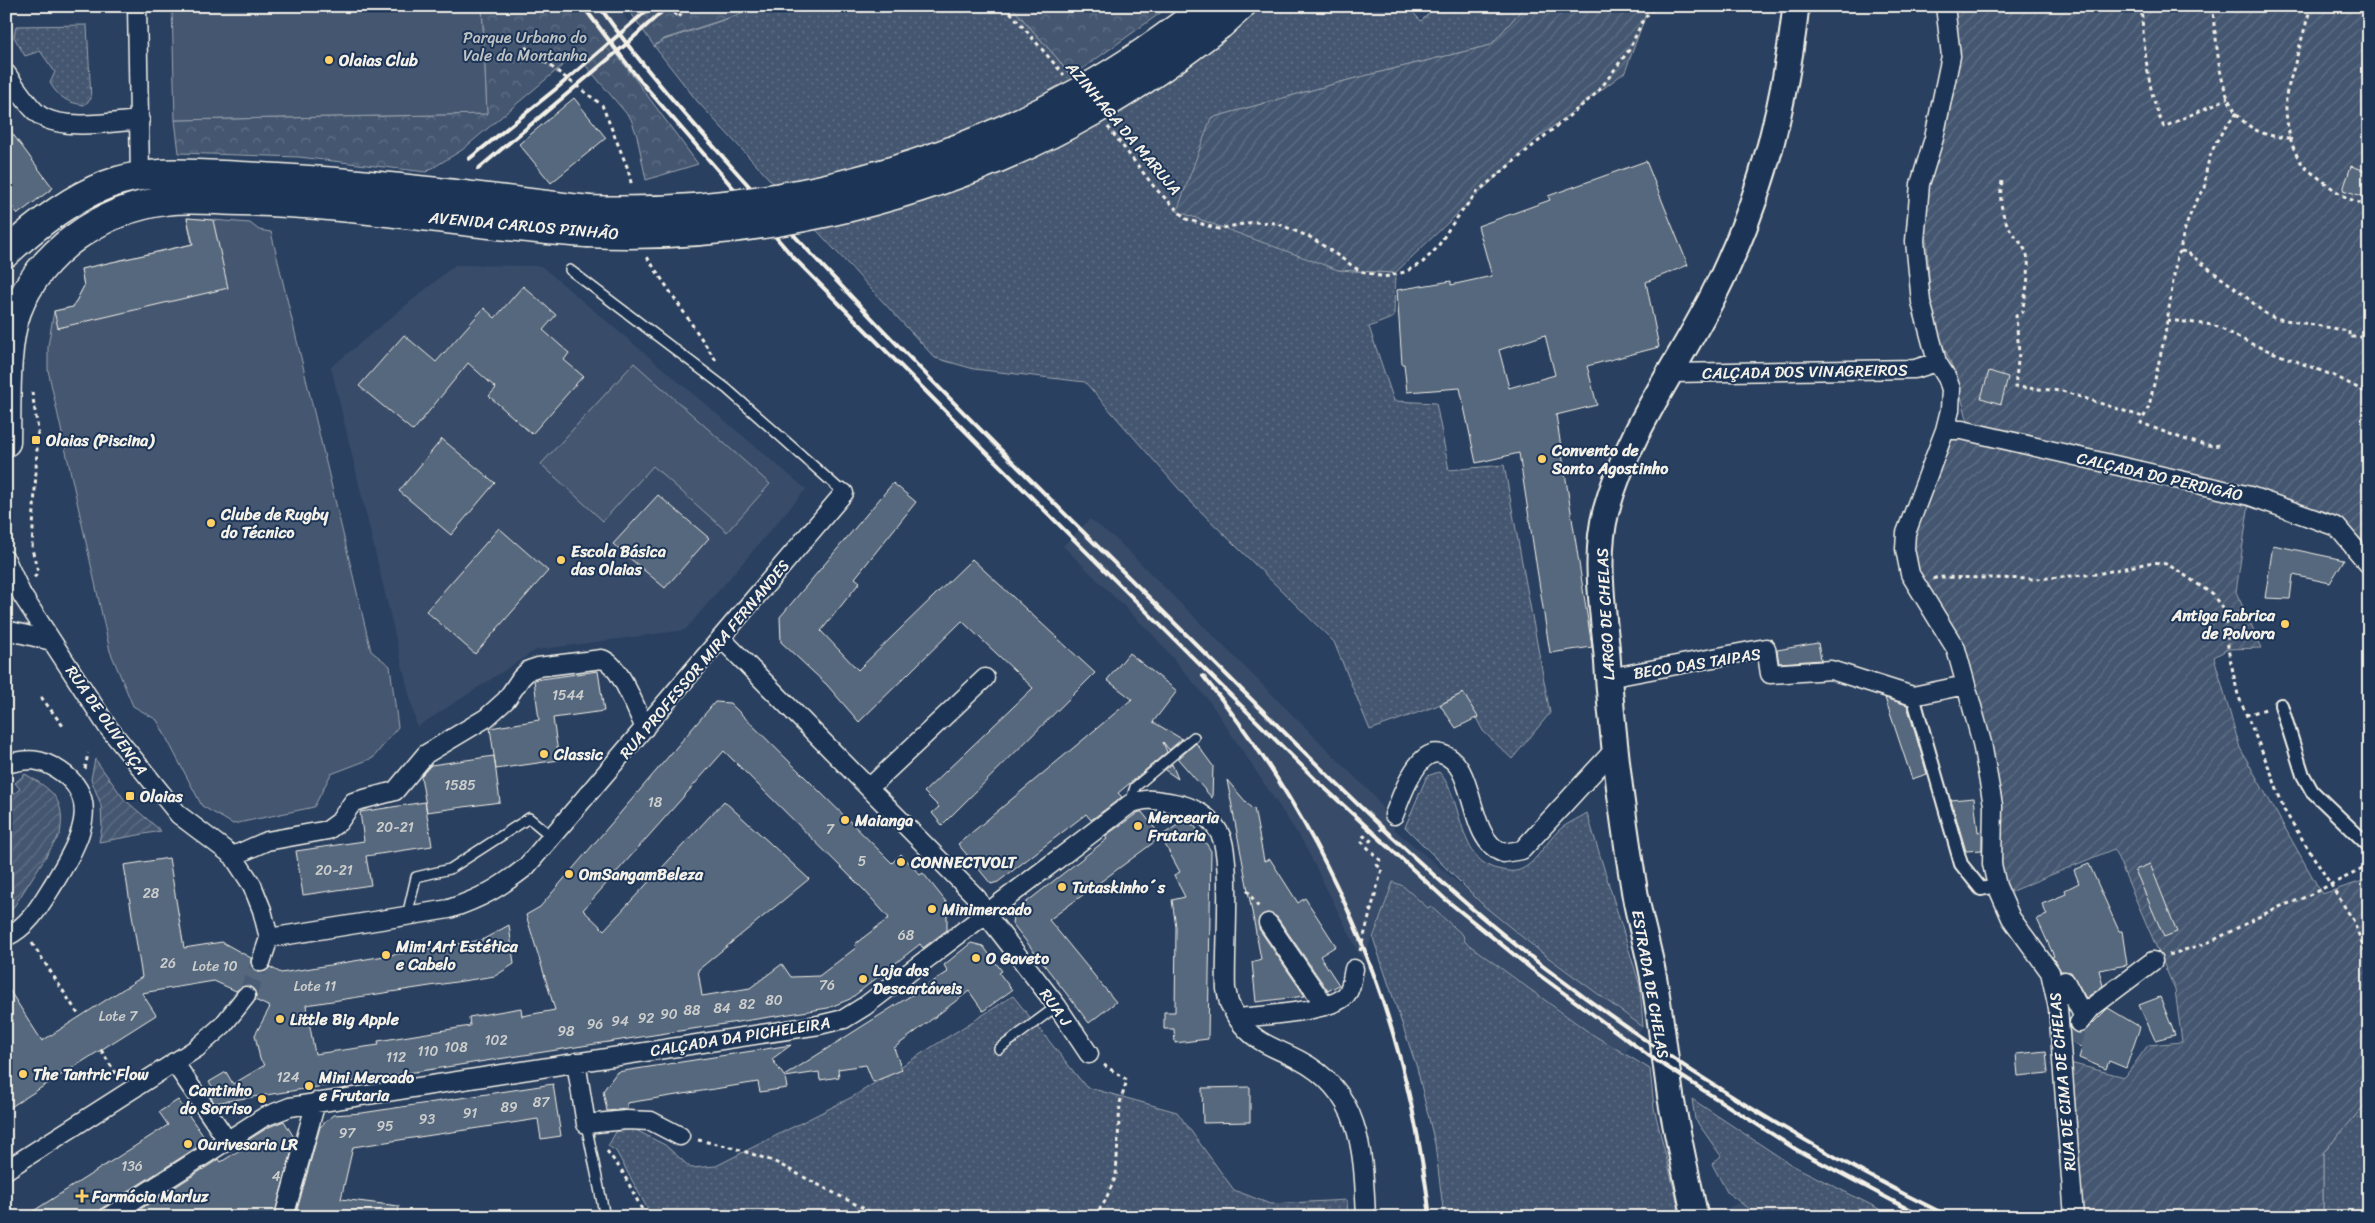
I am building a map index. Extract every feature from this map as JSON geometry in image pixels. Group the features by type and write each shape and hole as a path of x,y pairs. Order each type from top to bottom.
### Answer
{"main road":[{"name":"AVENIDA CARLOS PINHÃO","path":"6,442 7,376 11,337 17,312 28,290 47,263 65,244 108,218 167,200 285,202 510,227 588,221 658,210 757,202 834,187 901,169 994,135 1065,100 1211,13 1241,6"},
{"name":"LARGO DE CHELAS","path":"1614,750 1600,551 1605,514 1622,464 1646,416 1672,373 1714,294 1742,232 1765,162 1778,114 1790,61 1796,6"},
{"name":"AVENIDA CARLOS PINHÃO","path":"6,253 72,201 107,184 140,176 180,174 368,184 588,221"},
{"path":"131,210 140,176"},
{"name":"ESTRADA DE CHELAS","path":"1614,750 1635,897 1654,979 1672,1102 1695,1217"}],"street":[{"path":"137,6 140,176"},
{"name":"RUA DE CIMA DE CHELAS","path":"1945,6 1951,56 1934,138 1920,184 1915,241 1921,302 1937,362 1947,378 1951,390 1950,410 1945,430 1906,533 1906,562 1916,587 1956,649 1982,743 1993,805 1992,864 1997,886 2011,918 2050,972 2067,1050 2074,1217"},
{"path":"6,73 32,107 48,121 69,124 140,120"},
{"name":"CALÇADA DOS VINAGREIROS","path":"1672,373 1915,369 1937,362"},
{"name":"CALÇADA DO PERDIGÃO","path":"1945,430 1962,430 2250,496 2337,527 2364,560"},
{"name":"RUA PROFESSOR MIRA FERNANDES","path":"268,938 449,909 476,900 499,888 526,867 844,493"},
{"name":"RUA DE OLIVENÇA","path":"6,560 22,595 108,726 179,815 234,856 252,885 262,910 268,938"},
{"path":"6,630 52,641"},
{"name":"RUA J","path":"721,638 977,898 985,913 1057,1006 1089,1054"},
{"name":"BECO DAS TAIPAS","path":"1608,678 1766,648 1770,674 1831,670 1913,696 1965,685"},
{"path":"234,856 267,841 328,830 334,827 353,802 395,791 426,754 486,718 506,700 529,670 538,667 602,659 609,661 618,672 645,728"},
{"path":"869,788 985,678"},
{"path":"1913,696 1961,864 1981,888 1997,886"},
{"path":"2281,705 2303,776 2312,791 2369,846"},
{"path":"1394,816 1420,762 1427,755 1437,753 1448,755 1461,773 1488,842 1503,852 1522,850 1614,750"},
{"path":"6,764 33,759 55,768 74,784 84,809 83,823 78,842 30,920 14,932"},
{"name":"CALÇADA DA PICHELEIRA","path":"108,1217 227,1140 272,1113 290,1107 819,1025 844,1019 866,1006 985,913 1130,804 1144,798 1184,804 1208,818 1221,835 1226,859 1226,989 1229,1003 1236,1018"},
{"path":"1268,922 1325,1006"},
{"path":"261,962 268,938"},
{"path":"2065,981 2081,1020 2092,1007 2153,961"},
{"path":"1354,969 1346,994 1340,1000 1325,1006 1236,1018 1246,1031 1258,1041 1306,1063 1321,1075 1346,1104 1360,1139 1366,1217"},
{"path":"6,1170 197,1048 223,1025 246,996"},
{"path":"174,1062 227,1140"},
{"path":"576,1062 586,1124 626,1120 652,1121 680,1136"},
{"path":"284,1217 316,1102"}],"lane":[{"name":"RUA PROFESSOR MIRA FERNANDES","path":"570,270 727,390 844,493"},
{"path":"1130,804 1135,787 1194,737"},
{"path":"407,916 416,877 450,869 529,818 552,837"},
{"path":"999,1049 1057,1006"},
{"path":"586,1124 604,1217"}],"path":[{"path":"670,6 678,18 689,6"},
{"name":"AZINHAGA DA MARUJA","path":"1005,6 1070,82"},
{"name":"AZINHAGA DA MARUJA","path":"1102,119 1155,188 1186,219 1218,229 1253,222 1276,223 1312,238 1360,271 1384,277 1405,272 1422,263 1437,248 1450,227 1477,192 1598,92 1629,50 1643,20 1651,11 1659,6"},
{"path":"2141,6 2147,68 2156,109 2164,127 2228,98"},
{"path":"2214,6 2214,33 2220,76 2228,98 2237,113 2250,128 2270,137 2291,138"},
{"path":"2311,6 2286,95 2291,138 2296,154 2306,168 2342,196 2354,203 2369,205"},
{"path":"2221,444 2215,446 2194,442 2140,423 2149,406 2167,320 2177,255 2181,250 2180,244 2189,214 2197,203 2200,192 2205,189 2206,171 2216,142 2237,113"},
{"path":"2002,181 2000,201 2003,214 2010,229 2023,246 2028,269 2022,312 2016,316 2019,354 2015,387 2062,391 2143,417"},
{"path":"2181,250 2187,252 2244,295 2263,312 2274,318 2349,331 2349,337 2369,337"},
{"path":"2167,320 2213,325 2254,345 2337,377 2369,394"},
{"path":"1916,587 1938,577 2036,579 2096,574 2146,562 2166,564 2212,594 2221,604 2227,622 2228,649 2238,695 2272,775 2284,810 2353,920 2369,961"},
{"path":"40,697 64,726"},
{"path":"84,773 88,753"},
{"path":"1354,969 1382,869 1377,865 1380,860 1361,841 1364,836 1370,841 1394,816"},
{"path":"2153,961 2212,941 2369,866"},
{"path":"14,932 40,954 80,1017"},
{"path":"101,1050 127,1092"},
{"path":"1089,1054 1127,1080 1120,1103 1116,1176 1104,1204 1094,1217"},
{"path":"586,1124 622,1171 646,1217"},
{"path":"680,1136 731,1147 773,1161 880,1217"}],"shaded area":[{"path":"581,6 618,6 635,32 614,51"},
{"name":"Escola Básica das Olaias","path":"455,265 541,266 806,489 685,630 536,650 417,727 331,367"},
{"path":"1090,519 1116,539 1375,797 1395,830 1542,953 1643,1027 1625,1053 1590,1033 1465,942 1463,935 1403,886 1392,883 1363,961 1303,842 1210,702 1154,636 1063,546"},
{"path":"1740,1202 1759,1217 1711,1217"}],"green space":[{"name":"Olaias Club","path":"172,6 482,6 487,114 175,120"},
{"name":"Parque Urbano do Vale da Montanha","path":"482,6 581,6 698,164 646,180 637,136 631,119 576,54 462,150 426,172 299,157 179,153 175,120 487,114"},
{"name":"Parque Urbano do Vale da Montanha","path":"626,6 765,6 664,39 654,46"},
{"path":"765,6 1011,6 1057,58 1102,119 1226,36 1264,6 1407,6 1421,21 1437,6 1525,6 1491,45 1352,79 1211,118 1338,270 1395,273 1394,317 1369,327 1394,401 1436,403 1449,470 1504,465 1550,713 1512,759 1483,731 1463,693 1436,706 1370,730 1334,642 1186,497 1085,382 974,369 935,358 697,101 654,46 664,40"},
{"path":"1011,6 1170,6 1071,77 1057,58"},
{"path":"1525,6 1649,6 1625,72 1535,140 1395,273 1338,270 1177,211 1211,118 1352,79 1491,45"},
{"path":"1950,6 2369,6 2369,547 2347,525 2081,447 1988,429 1968,422 1953,368 1942,343 1931,305 1926,232 1923,231"},
{"path":"87,25 91,99 84,105 73,103 60,96 50,83 55,72 40,51 25,56 14,37 16,26"},
{"name":"Clube de Rugby do Técnico","path":"187,218 250,223 259,230 271,232 371,651 390,666 398,727 373,758 331,774 314,807 233,824 202,806 157,720 133,706 110,651 48,370 48,346 54,311 73,307 84,286 81,269 192,244"},
{"path":"634,363 770,484 727,532 653,466 603,521 541,464"},
{"path":"1945,430 2250,496 2236,592 2262,648 2228,649 2214,657 2240,748 2322,894 2369,879 2369,1100 2323,1153 2323,1217 2074,1217 2062,1061 2125,1077 2148,1045 2182,1042 2175,990 2114,849 2007,893 1997,861 1965,685 1906,562"},
{"path":"95,759 124,799 161,831 99,842 102,827 101,805 91,779"},
{"path":"1439,772 1447,784 1469,844 1476,856 1487,865 1502,870 1515,871 1527,866 1558,831 1587,813 1640,986 1643,1027 1542,953 1484,906 1405,827 1427,776"},
{"path":"25,774 43,785 55,797 61,813 60,834 6,916 6,800 20,789 15,783"},
{"path":"1393,882 1403,886 1428,908 1430,906 1463,935 1465,942 1590,1033 1650,1069 1654,1108 1681,1217 1444,1217 1435,1144 1417,1068 1373,938"},
{"path":"1013,996 1086,1087 1177,1112 1234,1190 1270,1204 1347,1200 1348,1217 652,1217 616,1151 608,1146 616,1132 632,1128 665,1145 691,1168 716,1166 854,1096"},
{"path":"1692,1099 1790,1164 1895,1217 1759,1217 1727,1192 1712,1164 1721,1156 1695,1119"},
{"path":"2369,1100 2369,1217 2323,1217 2323,1153"}],"building":[{"path":"574,98 606,138 551,183 519,144"},
{"path":"6,125 53,188 18,214 6,199"},
{"path":"1646,161 1688,265 1646,282 1659,347 1587,366 1597,405 1556,415 1592,647 1550,653 1519,453 1476,463 1460,388 1407,392 1404,364 1402,364 1397,290 1451,281 1451,285 1492,276 1478,226 1550,200 1548,196","holes":["1545,335 1555,375 1509,388 1499,350"]},
{"path":"2351,166 2369,172 2369,198 2343,190"},
{"path":"187,218 213,220 228,288 58,328 54,311 73,307 84,286 81,269 193,244"},
{"path":"523,286 556,315 543,330 569,353 564,360 583,376 532,434 489,396 496,388 468,363 413,431 359,386 404,335 436,362 484,308 495,318"},
{"path":"1989,371 2008,377 2001,404 1981,398"},
{"path":"442,439 495,483 451,535 399,491"},
{"path":"893,483 916,502 855,578 860,582 821,631 858,670 972,559 1095,673 942,825 932,813 939,807 924,792 1033,688 962,621 859,722 827,685 781,642 780,617"},
{"path":"658,495 709,538 665,588 613,544"},
{"path":"499,528 548,571 475,654 426,611"},
{"path":"2273,545 2344,560 2330,583 2293,575 2290,599 2265,598"},
{"path":"1818,643 1821,660 1779,663 1777,650"},
{"path":"1129,653 1177,691 1153,722 1182,739 1169,750 1163,742 1167,752 1118,793 1122,797 1091,820 1086,814 998,882 991,884 958,844 1132,699 1107,680"},
{"path":"598,671 604,711 553,718 559,760 496,769 490,728 539,720 534,680"},
{"path":"1463,693 1478,717 1456,728 1440,705"},
{"path":"1885,698 1907,705 1927,774 1912,779"},
{"path":"715,702 730,703 892,863 901,854 920,875 923,873 947,903 947,930 923,948 920,944 850,999 828,1008 214,1103 211,1097 217,1093 209,1082 226,1072 233,1084 265,1065 260,1059 255,1035 270,1007 255,1000 256,993 252,987 243,986 236,991 214,981 142,993 156,1015 6,1110 6,985 42,1041 142,977 124,865 169,858 184,948 222,942 251,958 251,965 258,972 264,972 270,967 281,973 482,940 509,925 514,964 495,976 306,1005 315,1054 379,1045 378,1041 470,1026 469,1017 521,1008 522,1016 555,1010 526,915 540,907","holes":["724,751 864,890 889,918 855,944 857,947 819,976 791,977 782,964 750,988 702,996 698,970 809,879 724,801 604,930 583,910"]},
{"path":"1196,743 1213,766 1212,798 1178,759"},
{"path":"494,756 500,802 427,812 421,776 431,765"},
{"path":"1172,764 1178,779 1165,770"},
{"path":"1227,780 1252,809 1254,808 1264,861 1270,859 1298,903 1305,898 1336,946 1320,956 1339,985 1328,991 1277,917 1267,913 1259,918 1259,929 1305,996 1256,1002 1252,962 1261,959"},
{"path":"1974,798 1978,832 1982,831 1982,850 1966,851 1951,800"},
{"path":"425,802 432,846 366,856 371,885 303,895 296,851 364,841 360,812"},
{"path":"1139,812 1142,812 1161,836 1182,822 1194,825 1211,851 1208,1039 1175,1043 1174,1029 1164,1029 1164,1012 1175,1012 1176,927 1172,900 1185,897 1174,875 1180,872 1161,837 1049,920 1116,1002 1089,1023 1012,923 1014,912 1107,839 1105,836"},
{"path":"2089,864 2119,931 2122,931 2127,965 2099,970 2103,986 2086,998 2071,972 2061,971 2052,957 2054,956 2037,919 2047,915 2042,904 2066,894 2065,890 2079,883 2074,870"},
{"path":"2150,864 2177,932 2164,937 2135,870"},
{"path":"971,943 983,946 1002,971 999,973 1012,990 983,1011 969,991 894,1048 902,1070 873,1082 866,1065 838,1069 839,1077 820,1080 819,1072 785,1077 787,1088 760,1092 758,1082 627,1103 627,1109 607,1111 603,1091 617,1072 791,1045 772,1059 784,1076 948,972 944,965"},
{"path":"2160,997 2175,1035 2155,1040 2139,1005"},
{"path":"2108,1008 2140,1027 2126,1068 2109,1061 2106,1069 2079,1058 2082,1048 2071,1041 2070,1028 2077,1033 2083,1033"},
{"path":"2046,1051 2048,1073 2018,1076 2016,1054"},
{"path":"553,1084 561,1136 541,1139 538,1119 353,1147 341,1199 399,1206 398,1217 295,1217 320,1127 333,1115 362,1113"},
{"path":"1250,1087 1250,1122 1203,1123 1202,1088"},
{"path":"178,1100 207,1141 102,1208 97,1217 24,1217 168,1125 159,1112"},
{"path":"284,1121 295,1139 274,1217 128,1217 219,1159 221,1162 251,1143 248,1140 269,1127"}],"tunnel":[{"path":"246,996 261,962"},
{"path":"2072,1043 2079,1023"}],"railway":[{"path":"583,6 637,77 794,258 1316,780 1445,899 1538,974 1648,1055 1797,1150 1923,1217"},
{"path":"599,6 649,72 685,114 776,216 887,334 1299,747 1436,877 1507,938 1640,1037 1741,1102 1792,1132 1844,1162 1950,1217"},
{"path":"469,159 557,88 652,6"},
{"path":"478,169 624,46 668,6"},
{"path":"1203,676 1249,737 1290,799 1326,863 1356,930 1382,998 1403,1068 1419,1141 1430,1217"}],"place":[{"name":"Olaias Club","path":"329,60"},
{"name":"Olaias (Piscina)","path":"36,440"},
{"name":"Convento de Santo Agostinho","path":"1542,459"},
{"name":"Clube de Rugby do Técnico","path":"211,523"},
{"name":"Escola Básica das Olaias","path":"561,560"},
{"name":"Antiga Fabrica de Polvora","path":"2285,624"},
{"name":"Classic","path":"544,754"},
{"name":"Olaias","path":"130,796"},
{"name":"Maianga","path":"845,820"},
{"name":"Mercearia Frutaria","path":"1138,826"},
{"name":"CONNECTVOLT","path":"901,862"},
{"name":"OmSangamBeleza","path":"569,874"},
{"name":"Tutaskinho´s","path":"1062,887"},
{"name":"Minimercado","path":"932,909"},
{"name":"Mim'Art Estética e Cabelo","path":"386,955"},
{"name":"O Gaveto","path":"976,958"},
{"name":"Loja dos Descartáveis","path":"863,979"},
{"name":"Little Big Apple","path":"280,1019"},
{"name":"The Tantric Flow","path":"23,1074"},
{"name":"Mini Mercado e Frutaria","path":"309,1086"},
{"name":"Cantinho do Sorriso","path":"262,1099"},
{"name":"Ourivesaria LR","path":"188,1144"},
{"name":"Farmácia Marluz","path":"82,1196"}]}
